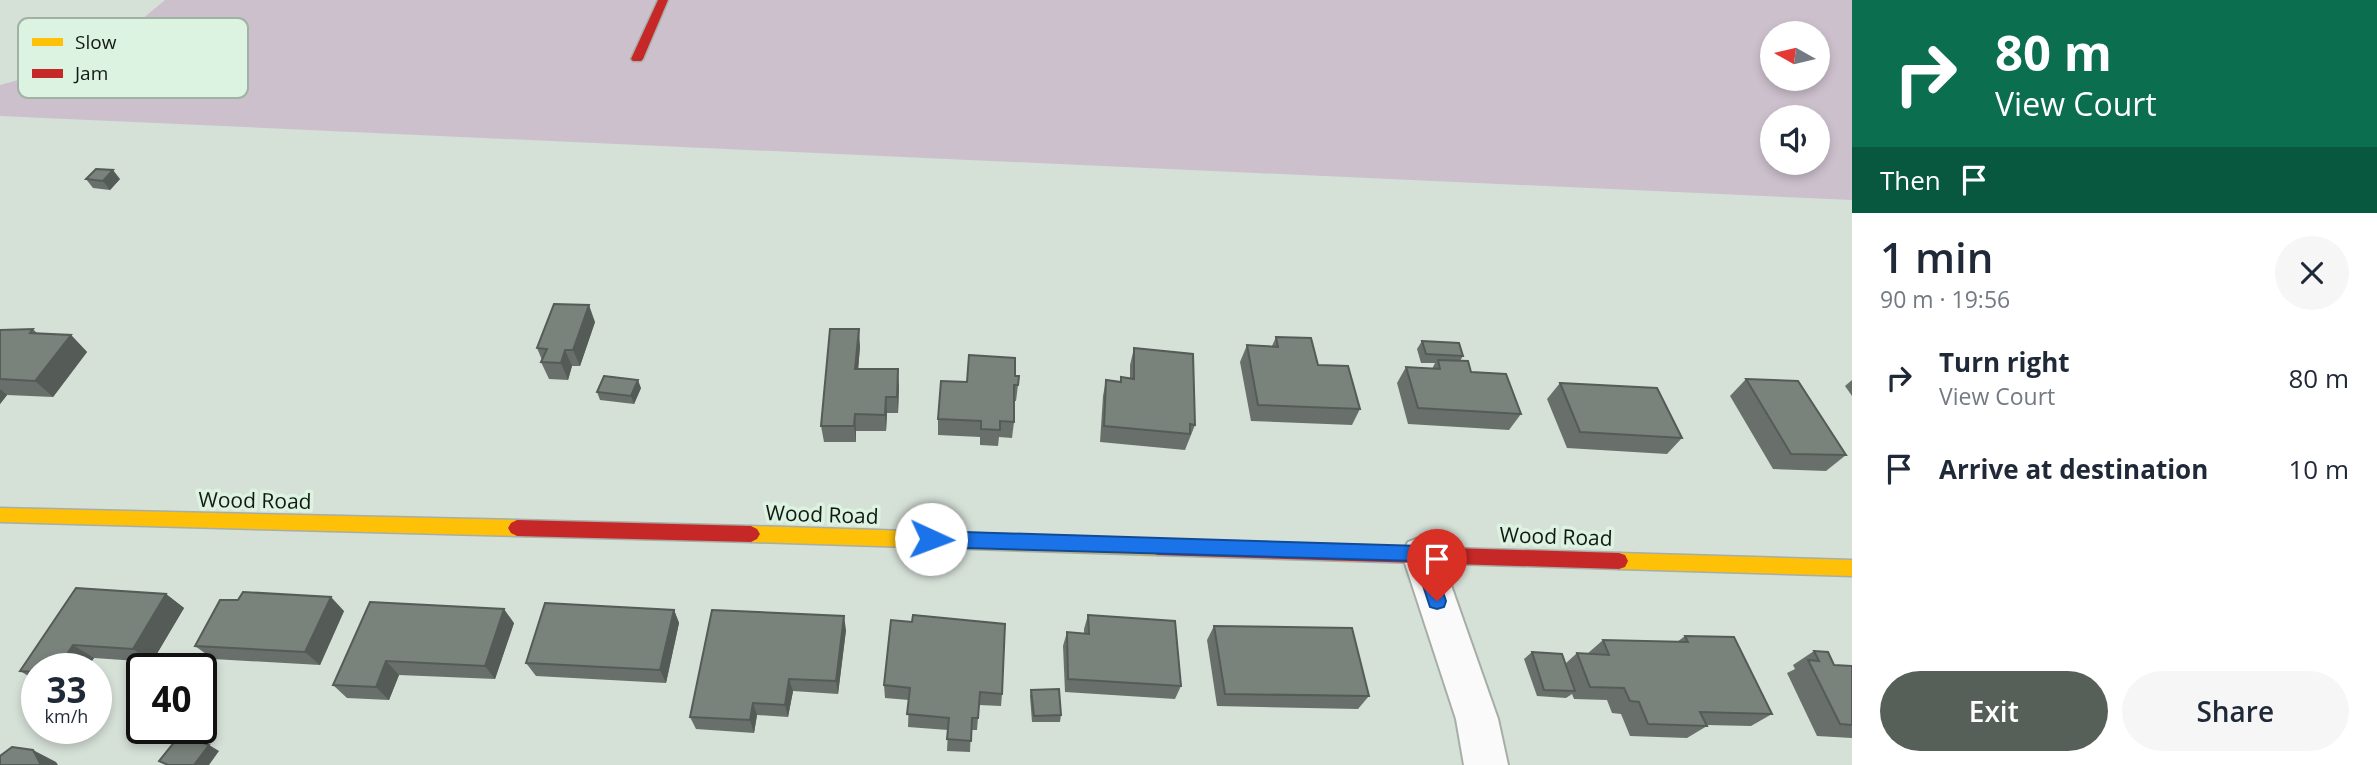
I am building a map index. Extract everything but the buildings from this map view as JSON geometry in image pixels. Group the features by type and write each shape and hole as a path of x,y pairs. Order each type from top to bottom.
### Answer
{"street":[{"path":"637,59 663,0"},
{"name":"Wood Road","path":"0,515 1852,568"},
{"path":"1421,554 1477,719 1486,765"}],"shaded area":[{"path":"165,0 1852,0 1852,200 0,116 0,85 18,80 18,98 248,98 248,18 143,18"}],"traffic: slow":[{"path":"0,515 517,528"},
{"path":"751,534 1158,547"},
{"path":"1619,561 1852,568"}],"traffic: jam":[{"path":"637,59 663,0"},
{"path":"517,528 751,534"},
{"path":"1158,547 1619,561"}],"route":[{"path":"931,539 1421,554 1437,601"}]}
